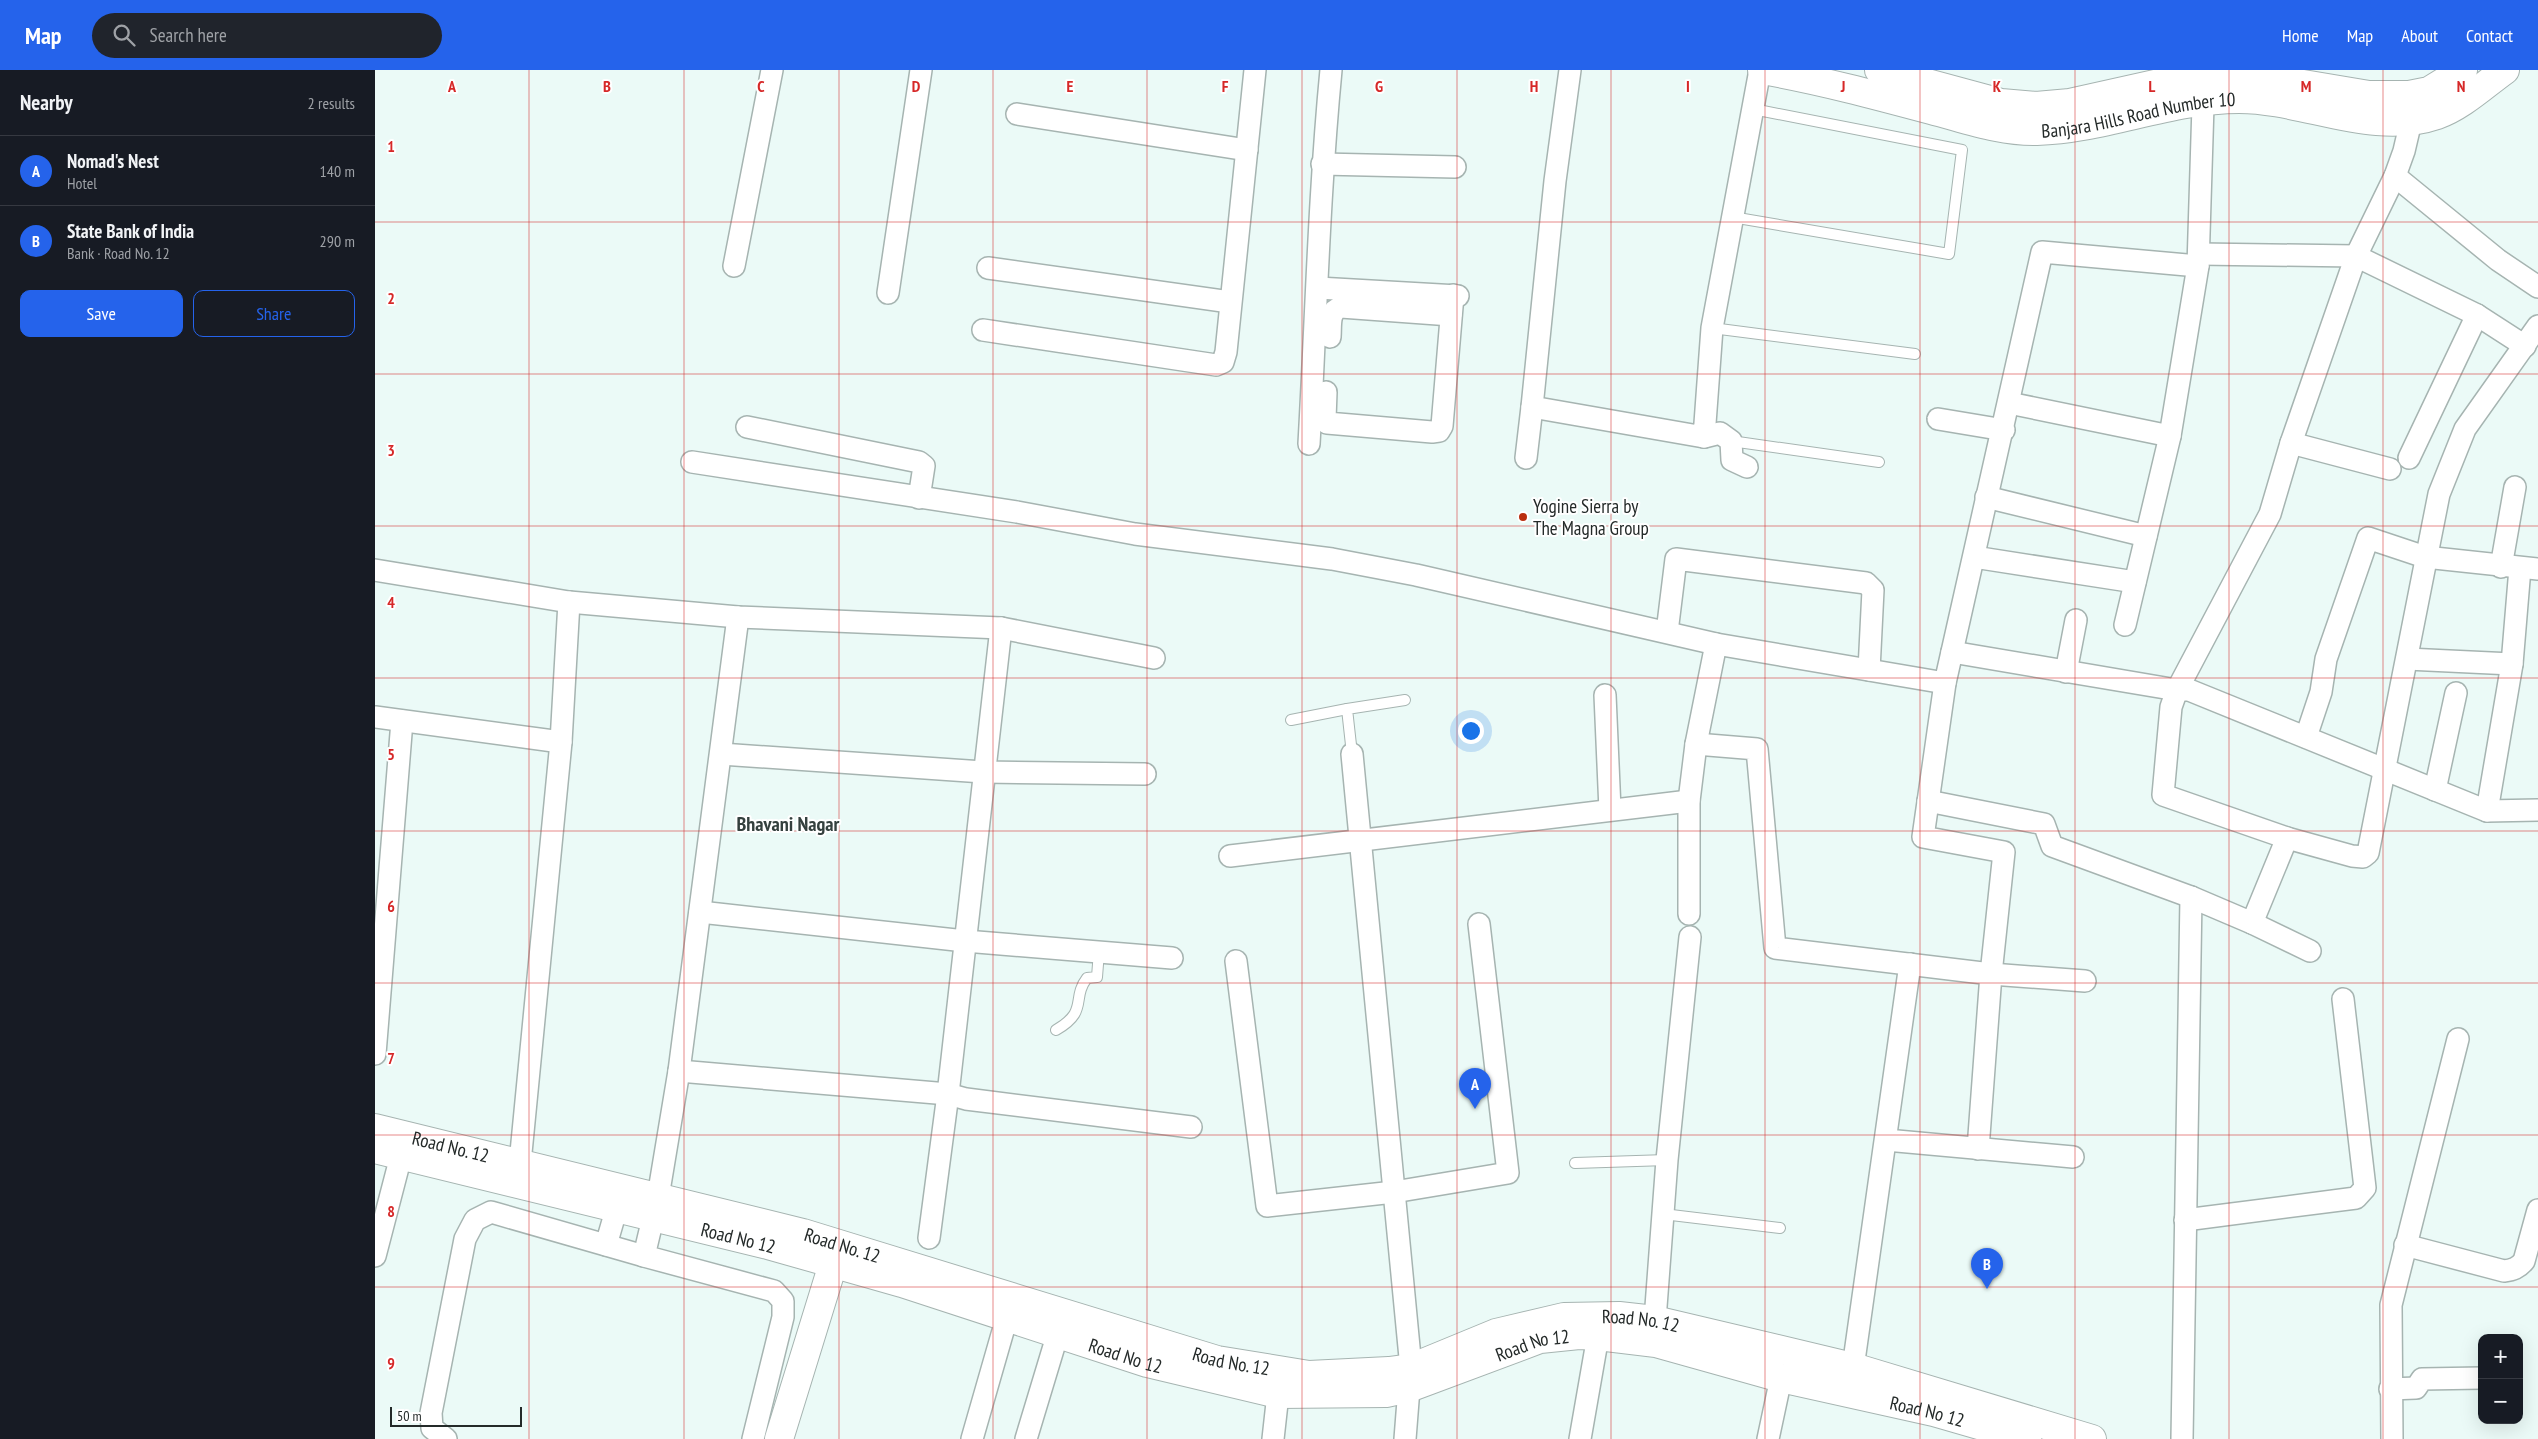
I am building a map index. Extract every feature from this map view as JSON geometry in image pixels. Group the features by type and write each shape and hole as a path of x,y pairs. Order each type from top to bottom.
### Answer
{"main road":[{"name":"Banjara Hills Road Number 10","path":"1761,70 1823,81 1996,128 2036,132 2074,128 2203,100 2241,99 2367,120 2411,121 2439,114 2467,98 2505,70"},
{"name":"Banjara Hills Road Number 10","path":"1879,70 2001,103 2035,106 2070,103 2203,73 2243,74 2369,95 2409,95 2429,91 2463,70"},
{"name":"Road No. 12","path":"375,1128 520,1163 656,1207 803,1233 1217,1360 1309,1375 1389,1371 1410,1378 1496,1332 1564,1317 1619,1316 1655,1320 1853,1367 2091,1439"},
{"name":"Road No 12","path":"375,1149 617,1207 656,1207 768,1245 902,1282 1147,1362 1278,1394 1386,1393 1410,1378 1541,1339 1579,1335 1598,1336 1656,1343 1781,1378 1934,1412 1987,1433 2027,1439"},
{"path":"779,1439 833,1264"}],"street":[{"path":"734,266 772,70"},
{"path":"887,293 921,70"},
{"path":"983,330 1216,365 1223,362 1226,352 1255,70"},
{"path":"1331,70 1322,164 1318,288 1323,336 1325,418 1327,423 1439,431 1442,426 1454,302"},
{"path":"1526,458 1555,181 1570,70"},
{"path":"1704,437 1712,328 1761,70"},
{"path":"2125,625 2170,436 2198,260 2203,73"},
{"path":"1017,114 1247,150"},
{"path":"2411,121 2404,151 2395,176 2356,256 2291,443 2270,514 2177,690 2171,707 2163,795 2287,838 2352,856 2363,857 2368,853 2407,659 2425,557 2439,494 2465,430 2538,326"},
{"path":"1322,164 1455,167"},
{"path":"2395,176 2498,260 2538,287"},
{"path":"1978,1149 1991,974 2004,852 1923,837 1945,683 1986,497 2004,430 2042,252 2198,260 2356,256 2477,315 2525,346"},
{"path":"988,268 1230,302"},
{"path":"1318,288 1454,302"},
{"path":"1309,444 1323,336 1331,313 1335,309 1341,307 1454,302"},
{"path":"2409,458 2477,315"},
{"path":"2009,403 2170,436"},
{"path":"1532,407 1704,437 1719,433 1731,441 1732,460 1747,466"},
{"path":"1938,419 2004,430"},
{"path":"747,427 919,462 924,466 919,498"},
{"path":"2291,443 2390,470"},
{"path":"692,462 1017,512 1135,534 1332,559 1416,575 1716,644 1945,683"},
{"path":"2487,811 2512,664 2520,568 2515,486"},
{"path":"1986,497 2146,536"},
{"path":"2306,737 2321,692 2326,659 2369,538 2425,557 2520,568"},
{"path":"1974,557 2135,582"},
{"path":"1667,632 1676,559 1866,583 1873,590 1869,670"},
{"path":"375,570 569,602 738,617 1001,628 1154,658"},
{"path":"520,1163 561,742 569,602"},
{"path":"643,1256 656,1207 679,1071 738,617"},
{"path":"2066,672 2076,620"},
{"path":"929,1238 948,1094 983,772 1001,628"},
{"path":"1689,914 1689,801 1696,744 1716,644"},
{"path":"1952,652 2177,690 2189,690 2487,811 2538,810"},
{"path":"2407,659 2512,664"},
{"path":"2435,790 2456,693"},
{"path":"1605,695 1610,810"},
{"path":"375,717 561,742"},
{"path":"375,1054 402,721"},
{"path":"1696,744 1757,750 1775,948 1991,974 2085,981"},
{"path":"721,754 983,772 1145,774"},
{"path":"1352,754 1410,1378 1405,1439"},
{"path":"1229,856 1689,801"},
{"path":"1928,801 2044,824 2052,846 2191,897 2252,923 2310,951"},
{"path":"2252,923 2287,838"},
{"path":"2182,1439 2191,897"},
{"path":"700,912 965,941 1173,958"},
{"path":"1236,961 1267,1206 1394,1192 1508,1173 1479,924"},
{"path":"1655,1320 1667,1160 1690,937"},
{"path":"1849,1393 1910,964"},
{"path":"2185,1220 2356,1198 2365,1188 2343,999"},
{"path":"2392,1439 2390,1389 2391,1305 2458,1039"},
{"path":"679,1071 948,1094 966,1099 1191,1127"},
{"path":"1885,1140 2073,1158"},
{"path":"375,1256 401,1156"},
{"path":"606,1245 617,1207"},
{"path":"2405,1245 2504,1271 2513,1270 2523,1261 2538,1210"},
{"path":"446,1439 432,1428 431,1413 465,1239 475,1220 491,1212 643,1256 774,1291 783,1301 783,1317 753,1439"},
{"path":"972,1439 1007,1317"},
{"path":"1026,1439 1057,1333"},
{"path":"1580,1439 1598,1336"},
{"path":"1768,1439 1781,1378"},
{"path":"2390,1389 2416,1388 2422,1379 2478,1378"},
{"path":"1273,1439 1278,1394"}],"lane":[{"path":"1733,217 1949,254 1962,150 1753,108"},
{"path":"1712,328 1915,354"},
{"path":"1731,441 1879,462"},
{"path":"1291,720 1405,700"},
{"path":"1347,710 1352,754"},
{"path":"1056,1030 1075,1015 1080,1004 1081,986 1087,978 1097,977 1099,951"},
{"path":"1575,1163 1667,1160"},
{"path":"1663,1214 1780,1228"}],"place":[{"name":"Yogine Sierra by The Magna Group","path":"1523,517"},
{"name":"Nomad's Nest","path":"1475,1109"},
{"name":"State Bank of India","path":"1987,1289"}],"district":[{"name":"Bhavani Nagar","path":"788,824"}]}
